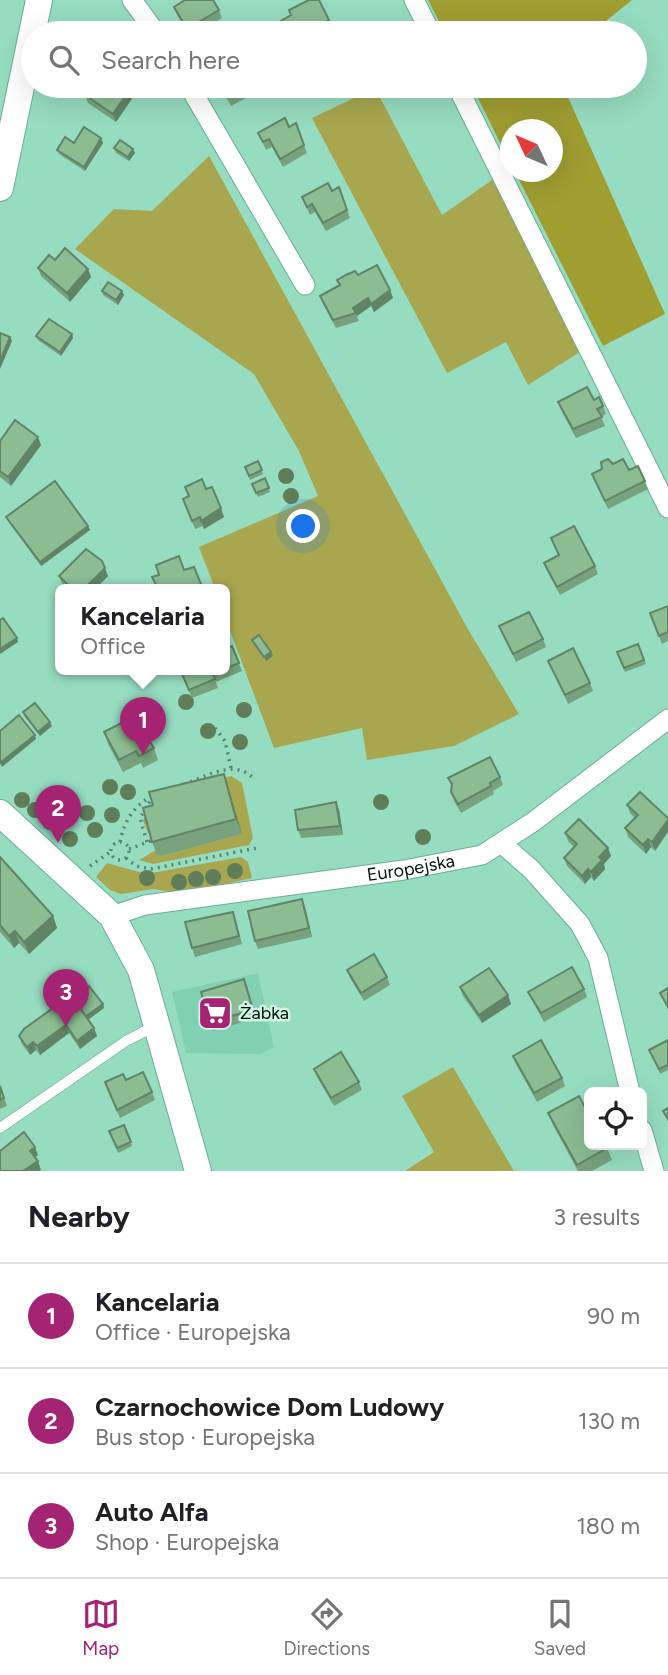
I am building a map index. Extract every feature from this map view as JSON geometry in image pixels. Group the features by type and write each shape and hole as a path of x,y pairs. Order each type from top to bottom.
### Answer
{"street":[{"path":"34,21 39,0"},
{"path":"132,0 147,21"},
{"path":"414,0 425,21"},
{"path":"0,188 4,149 21,77"},
{"path":"196,98 305,285"},
{"path":"463,98 668,508"},
{"name":"Europejska","path":"112,916 145,905 451,863 482,855 501,844 668,719"},
{"path":"0,813 112,916 141,970 159,1024 198,1171"},
{"path":"501,844 531,869 580,924 598,958 629,1087"},
{"path":"647,1147 654,1171"}],"lane":[{"path":"0,1128 126,1041 159,1024"}],"path":[{"path":"215,728 225,741 231,768"},
{"path":"180,785 231,768 245,771 252,777"},
{"path":"87,871 92,863 110,852 111,846 120,842 127,819 145,800 155,794 140,818 147,842"},
{"path":"129,849 153,840"},
{"path":"120,842 129,849"},
{"path":"126,858 136,866 151,869 257,848"},
{"path":"126,858 129,849"},
{"path":"110,852 118,860 126,858"}],"shaded area":[{"path":"428,0 632,0 606,21 439,21"},
{"path":"354,98 380,98 442,215 495,178 583,350 528,385 506,342 447,373 312,118"},
{"path":"478,98 568,98 665,314 603,346 520,182 563,182 563,119 500,119 500,143"},
{"path":"209,156 469,631 519,714 454,746 367,760 362,728 274,748 230,630 230,584 213,584 199,547 318,496 299,451 254,374 75,249 114,209 152,211"},
{"path":"231,776 242,783 253,838 249,845 153,864 139,860 156,850 158,857 241,834 148,833 143,820 156,800"},
{"path":"241,857 248,862 252,878 175,893 154,889 121,894 110,890 96,877 107,863 146,874"},
{"path":"258,973 274,1047 261,1054 186,1053 172,992"},
{"path":"453,1067 514,1171 405,1171 434,1152 402,1096"}],"building":[{"path":"185,0 213,0 219,10 200,21 182,21 174,7"},
{"path":"309,0 319,0 329,20 281,21 291,15 289,10"},
{"path":"89,98 124,98 113,114"},
{"path":"285,118 289,127 296,123 304,145 280,159 269,139 263,142 258,133"},
{"path":"84,127 101,138 84,167 57,150 65,137 74,143"},
{"path":"120,140 133,149 128,157 114,148"},
{"path":"328,183 332,191 339,187 347,210 323,223 312,204 307,207 302,197"},
{"path":"65,248 88,269 67,293 38,268 49,255 55,260"},
{"path":"377,265 390,290 371,304 368,298 353,308 356,313 333,320 320,296 340,285 337,280 346,275 355,271 358,275"},
{"path":"108,282 122,291 116,300 102,291"},
{"path":"49,319 72,334 60,352 36,336"},
{"path":"0,333 10,337 0,361"},
{"path":"587,387 594,400 599,397 603,406 597,409 602,417 573,429 558,402"},
{"path":"15,420 38,437 8,477 0,471 0,441"},
{"path":"608,459 613,464 623,459 629,470 638,466 645,481 605,501 592,474 602,469 601,462"},
{"path":"258,461 262,470 249,476 245,467"},
{"path":"265,478 269,488 256,493 252,484"},
{"path":"202,479 206,489 212,487 221,508 201,521 200,517 192,521 183,499 189,496 185,487"},
{"path":"55,481 88,526 40,562 6,517"},
{"path":"574,526 595,566 557,587 544,563 559,555 551,538"},
{"path":"86,549 102,561 105,568 89,584 67,584 59,576"},
{"path":"179,556 184,570 194,567 201,584 156,584 152,577 159,575 156,565"},
{"path":"668,606 668,632 659,636 650,613"},
{"path":"529,612 543,639 513,654 499,626"},
{"path":"3,618 17,638 0,649 0,620"},
{"path":"259,635 271,652 264,657 252,640"},
{"path":"638,644 644,660 624,668 617,652"},
{"path":"232,646 239,663 230,667"},
{"path":"573,648 590,683 565,695 548,661"},
{"path":"182,675 213,675 215,679 189,690"},
{"path":"35,703 50,722 38,732 23,712"},
{"path":"19,715 35,735 0,763 0,731"},
{"path":"133,717 154,748 139,756 136,751 119,760 104,732"},
{"path":"490,757 500,777 490,783 491,786 458,804 451,792 452,784 448,778"},
{"path":"224,774 236,819 152,842 143,808 153,805 149,792"},
{"path":"640,792 668,818 652,842 648,839 643,845 625,828 638,815 627,805"},
{"path":"336,802 340,826 298,830 295,810"},
{"path":"579,819 608,848 599,857 602,860 591,872 588,869 582,876 564,858 577,844 565,833"},
{"path":"0,857 53,916 24,942 15,931 9,936 0,925"},
{"path":"302,899 309,928 255,941 248,911"},
{"path":"233,912 239,936 192,948 185,922"},
{"path":"374,954 387,977 361,993 347,970"},
{"path":"572,967 584,989 541,1013 528,992"},
{"path":"489,968 508,995 479,1015 460,987"},
{"path":"244,979 253,1010 210,1022 201,992"},
{"path":"89,986 103,1004 86,1016 73,999"},
{"path":"668,988 668,1007 660,993"},
{"path":"71,995 94,1028 77,1041 66,1025 37,1046 33,1042 27,1047 19,1036 24,1029"},
{"path":"541,1040 562,1078 534,1093 513,1056"},
{"path":"668,1040 668,1065 659,1069 649,1050"},
{"path":"341,1052 359,1082 331,1098 314,1069"},
{"path":"143,1072 152,1092 117,1110 105,1082 123,1074 126,1080"},
{"path":"579,1096 584,1106 584,1150 603,1150 577,1165 548,1113"},
{"path":"124,1125 131,1142 117,1148 109,1131"},
{"path":"24,1132 35,1147 30,1151 38,1161 23,1171 0,1171 0,1151"}],"place":[{"name":"Kancelaria","path":"143,755"},
{"name":"Czarnochowice Dom Ludowy","path":"58,843"},
{"name":"Żabka","path":"215,1013"},
{"name":"Auto Alfa","path":"66,1027"}]}
